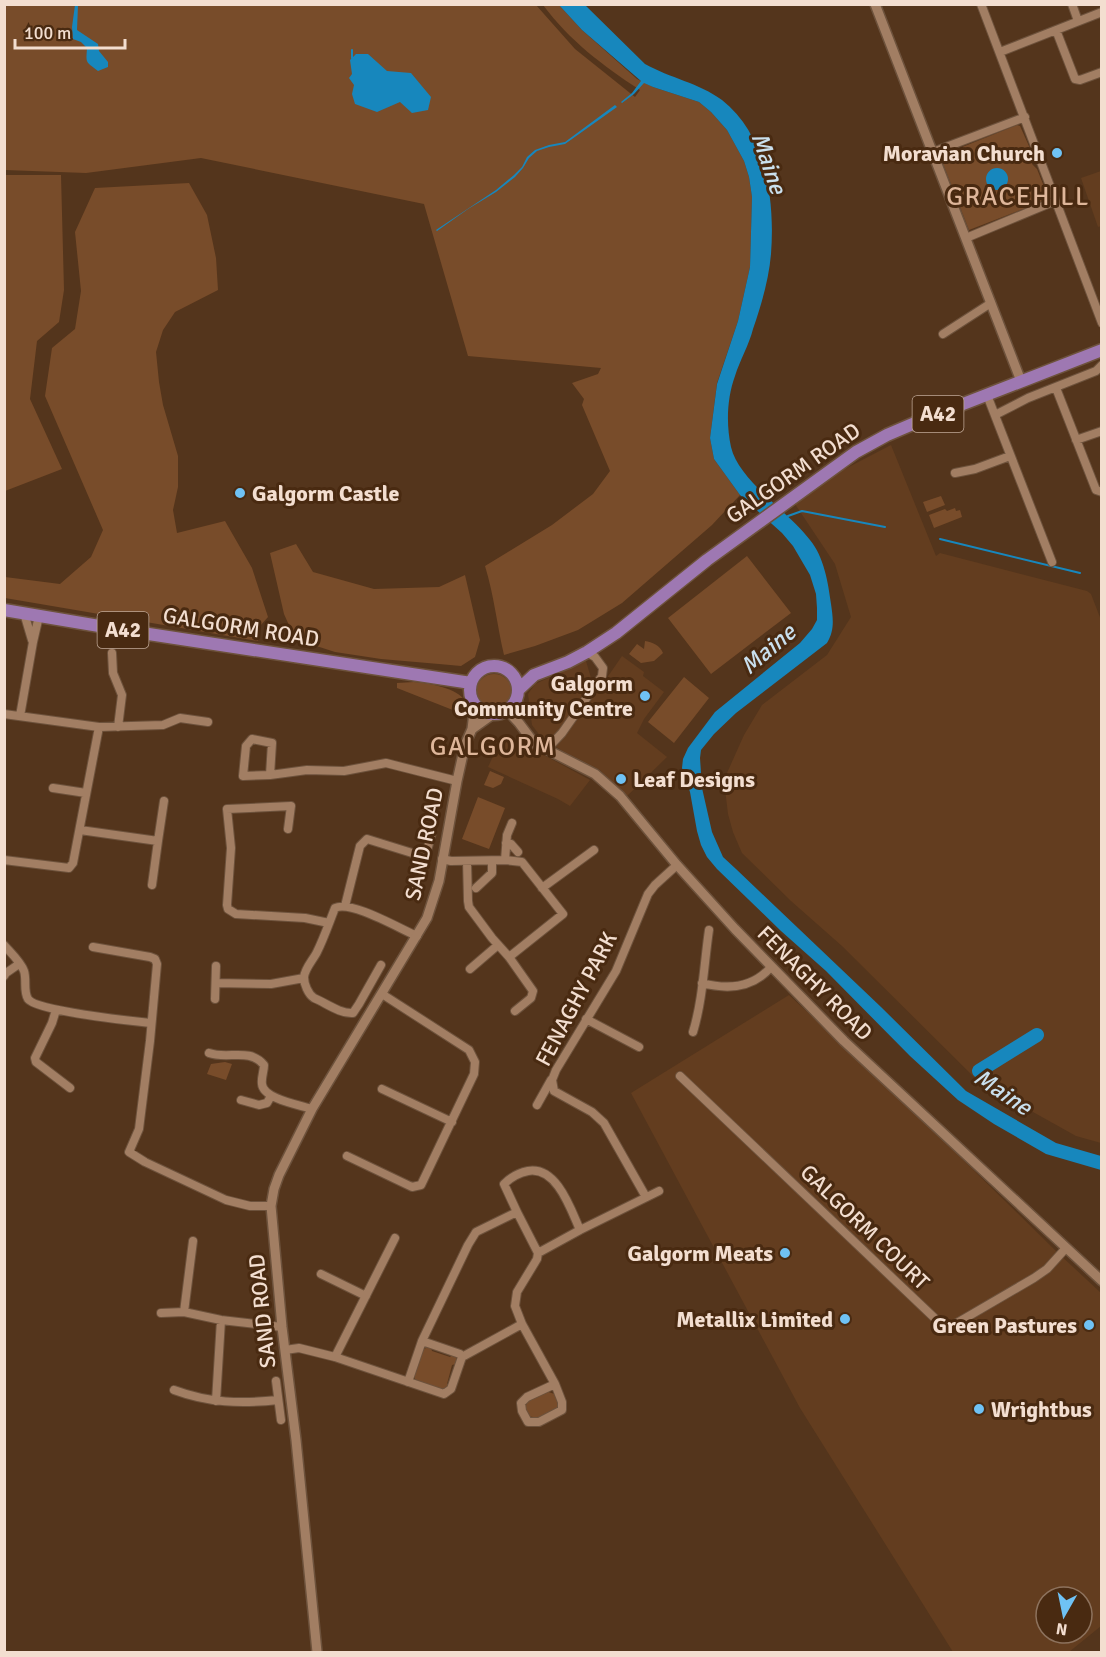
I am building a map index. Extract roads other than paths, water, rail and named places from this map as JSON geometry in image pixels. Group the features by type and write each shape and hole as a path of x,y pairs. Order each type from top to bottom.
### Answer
{"main road":[{"name":"GALGORM ROAD","path":"518,690 534,675 587,652 638,616 707,560 856,452 922,420 1101,350"},
{"name":"GALGORM ROAD","path":"4,610 42,619 471,683"},
{"path":"507,710 493,714 480,709 475,704 472,698 471,683 474,676 486,667 494,666 534,675"},
{"path":"507,670 516,681 518,690"},
{"name":"A42","path":"507,710 516,700 518,690"}],"street":[{"path":"875,4 1021,381"},
{"path":"981,4 1101,323"},
{"path":"1072,4 1078,21"},
{"path":"1000,52 1101,12"},
{"path":"1056,30 1075,79 1080,80 1101,72"},
{"path":"933,152 1024,117"},
{"path":"966,238 1055,201"},
{"path":"943,334 991,303"},
{"path":"994,415 1028,398 1096,371 1101,365"},
{"path":"1056,388 1096,490 1101,492"},
{"path":"987,395 1052,562"},
{"path":"1076,440 1101,431"},
{"path":"955,473 975,469 1010,456"},
{"path":"24,613 33,642"},
{"path":"20,716 33,642 42,619"},
{"path":"547,749 562,733 602,676 603,668 600,662 587,652"},
{"path":"112,654 113,673 122,695 118,727"},
{"name":"SAND ROAD","path":"317,1653 271,1206 279,1175 312,1109 427,918 439,881 457,781 465,745 472,729 475,704"},
{"name":"FENAGHY ROAD","path":"507,710 534,743 595,774 620,796 735,930 844,1041 1101,1281"},
{"path":"4,714 99,727 163,726 180,718 208,722"},
{"path":"472,729 493,714"},
{"path":"4,860 69,868 73,863 99,727"},
{"path":"270,775 272,743 252,739 246,746 243,776 270,775 307,770 344,771 387,763 457,781"},
{"path":"53,788 87,793"},
{"path":"152,885 165,801"},
{"path":"288,829 291,806 227,809 231,848 226,905 236,914 305,918 329,923"},
{"path":"505,860 507,835 512,823"},
{"path":"80,830 158,841"},
{"path":"416,889 432,833"},
{"path":"345,906 360,846 367,839 425,857"},
{"path":"506,843 512,844 519,852"},
{"path":"542,888 594,850"},
{"path":"442,859 522,862 563,914 509,957"},
{"path":"467,861 469,907 533,991 531,998 514,1011"},
{"path":"476,888 492,873 492,861"},
{"name":"FENAGHY PARK","path":"646,1197 604,1123 592,1112 554,1091 552,1080 616,971 648,894 677,865"},
{"path":"381,964 356,1010 349,1014 310,995 304,978 336,908 339,906 375,916 417,936"},
{"path":"693,1032 700,1011 709,930"},
{"path":"4,945 24,971 25,990 28,999 33,1003 56,1010 151,1023"},
{"path":"471,969 498,945"},
{"path":"93,947 150,957 155,959 157,964 139,1129 129,1152 145,1162 226,1200 250,1206 271,1206"},
{"path":"4,976 19,964"},
{"path":"216,966 216,999"},
{"path":"702,983 719,988 743,986 765,974 771,967"},
{"path":"216,983 272,984 304,978"},
{"path":"347,1156 412,1187 421,1185 474,1074 475,1062 469,1050 382,994"},
{"path":"56,1010 35,1058 36,1062 70,1088"},
{"path":"586,1019 639,1047"},
{"path":"209,1053 221,1056 241,1054 259,1058 264,1065 262,1084 270,1096 312,1109"},
{"path":"537,1105 556,1070"},
{"name":"GALGORM COURT","path":"680,1076 944,1327 950,1327 1034,1278 1047,1269 1066,1248"},
{"path":"382,1089 452,1122"},
{"path":"241,1100 262,1105 267,1103 270,1096"},
{"path":"555,1384 528,1396 521,1403 522,1411 528,1422 539,1422 561,1410 562,1402 555,1384 514,1306 516,1292 537,1259 538,1253 504,1184 522,1172 532,1170 549,1176 557,1184 580,1230"},
{"path":"538,1253 659,1191"},
{"path":"408,1382 422,1341 476,1232 517,1212"},
{"path":"335,1357 395,1238"},
{"path":"184,1312 194,1241"},
{"path":"321,1274 366,1296"},
{"path":"161,1313 184,1312 221,1320 282,1327"},
{"path":"216,1401 221,1320"},
{"path":"285,1350 298,1348 335,1357 444,1394 451,1389 462,1358 522,1324"},
{"path":"422,1341 460,1354 462,1358"},
{"path":"276,1380 281,1420"},
{"path":"174,1390 194,1397 247,1404 278,1400"}],"water":[{"path":"75,5 78,5 77,30 98,44 99,51 108,62 108,67 98,71 87,62 87,48 81,42 73,39"},
{"path":"559,5 585,5 645,64 704,89 722,100 749,132 765,171 771,213 771,254 762,302 732,384 728,411 729,438 736,460 744,472 801,529 815,547 827,579 833,624 827,643 736,713 701,750 702,788 712,832 723,857 966,1091 1056,1143 1101,1156 1101,1170 1046,1154 958,1100 717,869 701,845 690,792 682,768 688,748 715,712 800,643 817,620 816,594 810,575 793,546 740,495 714,459 710,438 717,384 738,321 750,267 752,197 749,177 744,161 727,130 699,102 644,83 622,103 641,81 582,30"},
{"path":"356,54 368,54 387,71 411,73 431,97 428,110 412,113 400,102 377,112 355,104 352,94 354,85 349,78 352,74 350,60"},
{"path":"615,105 617,107 565,144 537,151 515,177 496,192 436,230 496,190 522,167 527,157 535,150 565,142"},
{"path":"993,168 1001,168 1008,175 1008,183 1001,190 993,190 986,183 986,175"}],"waterway":[{"path":"352,50 352,58"},
{"path":"788,516 802,511 885,527"},
{"path":"940,539 1080,573"},
{"name":"Maine","path":"979,1071 1037,1035"}],"place":[{"name":"Moravian Church","path":"1057,153"},
{"name":"Galgorm Castle","path":"240,493"},
{"name":"Galgorm Community Centre","path":"645,696"},
{"name":"Leaf Designs","path":"621,779"},
{"name":"Galgorm Meats","path":"785,1253"},
{"name":"Metallix Limited","path":"845,1319"},
{"name":"Green Pastures","path":"1089,1325"},
{"name":"Wrightbus","path":"979,1409"}],"district":[{"name":"GRACEHILL","path":"1018,197"},
{"name":"GALGORM","path":"493,747"}]}
